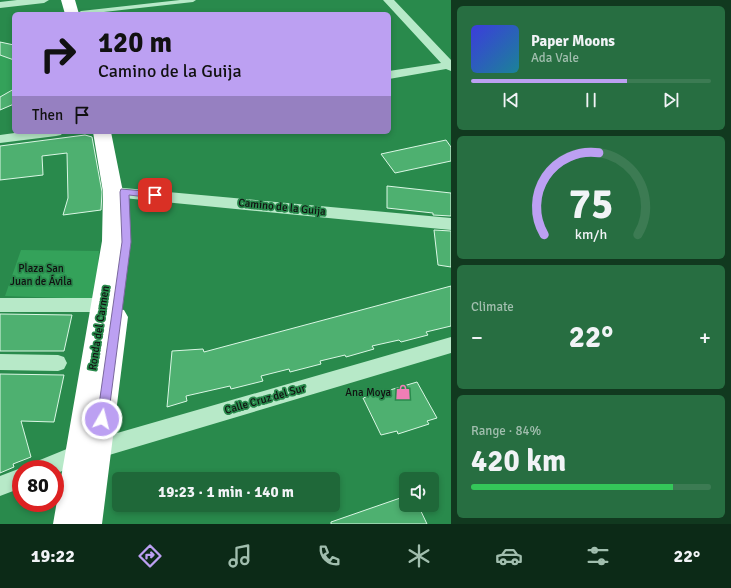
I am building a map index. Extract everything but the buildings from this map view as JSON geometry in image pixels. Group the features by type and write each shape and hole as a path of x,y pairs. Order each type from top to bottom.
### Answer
{"highway":[{"path":"68,0 78,10"},
{"name":"Ronda del Carmen","path":"87,524 89,451 103,305 119,192 103,134"},
{"name":"Ronda del Carmen","path":"68,524 89,451 126,242 112,134"}],"street":[{"path":"0,5 13,2 44,0"},
{"path":"388,0 448,61"},
{"path":"391,75 448,61"},
{"path":"0,139 40,134"},
{"name":"Camino de la Guija","path":"119,192 451,224"},
{"path":"0,305 103,305"},
{"name":"Calle Cruz del Sur","path":"64,461 89,451 451,345"},
{"path":"0,362 58,363"},
{"path":"0,486 12,481"}],"lane":[{"path":"78,10 192,0"}],"green space":[{"path":"0,42 12,45 12,105 0,110"},
{"name":"Plaza San Juan de Ávila","path":"21,250 99,251 96,299 5,296"}],"place":[{"name":"Ana Moya","path":"403,392"}],"route":[{"path":"102,419 126,242 124,192 155,195"}]}
